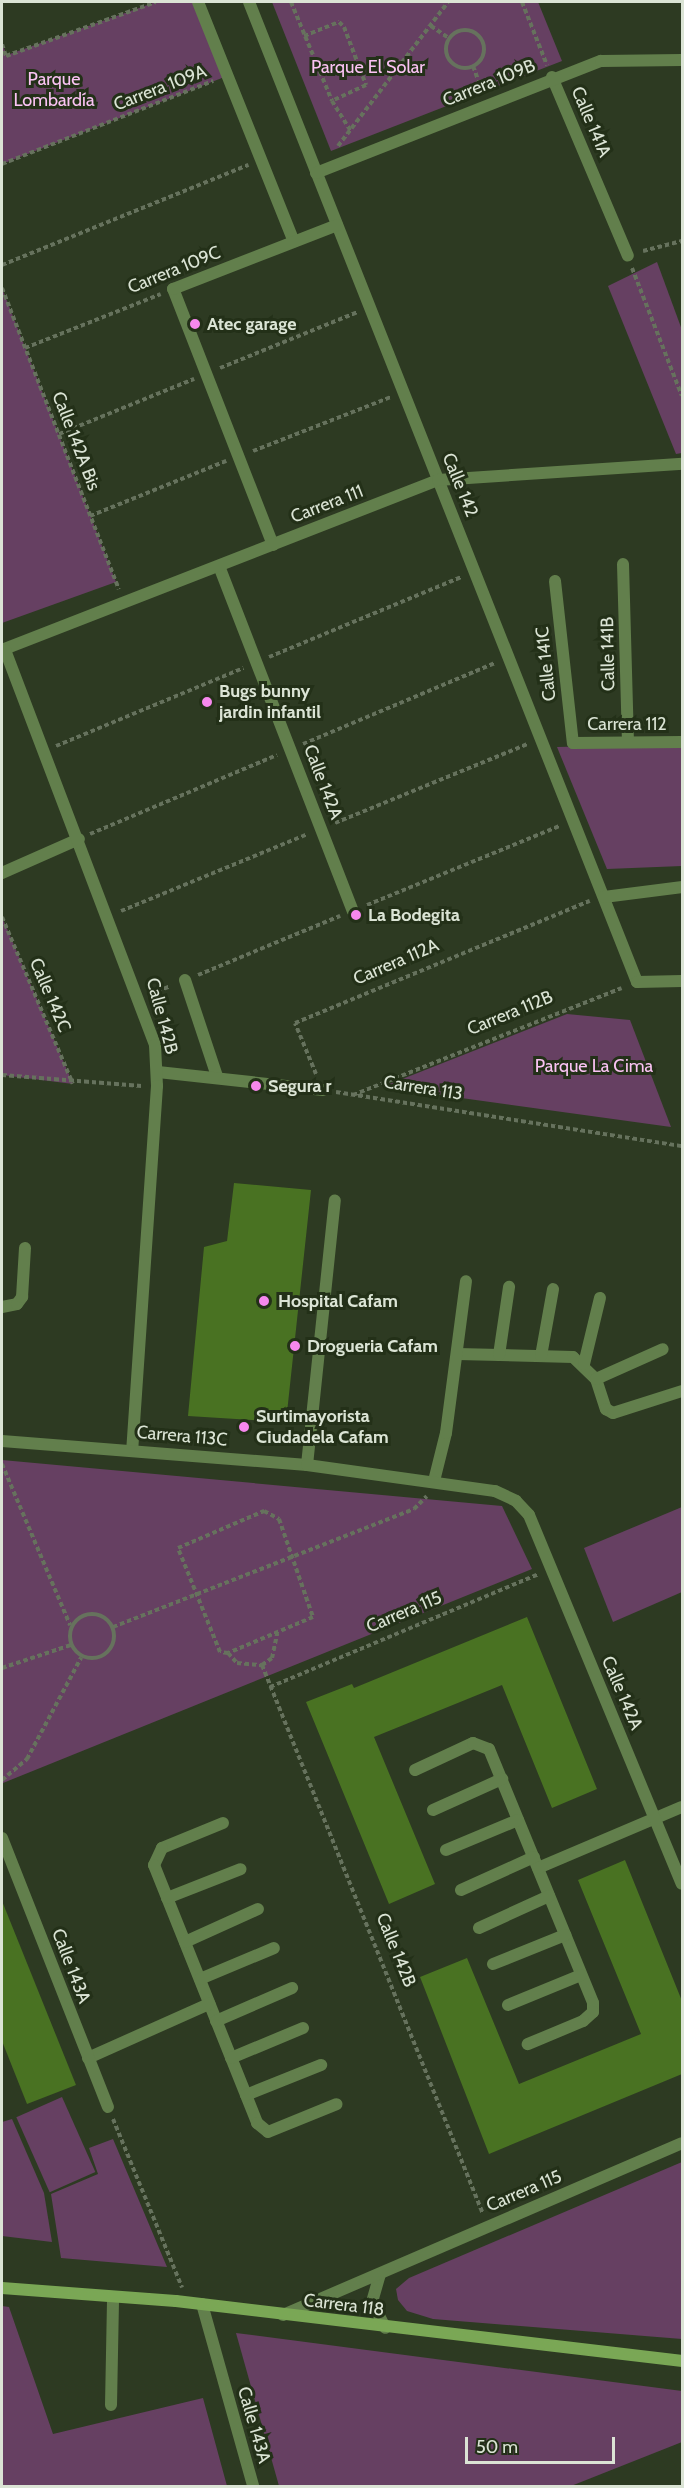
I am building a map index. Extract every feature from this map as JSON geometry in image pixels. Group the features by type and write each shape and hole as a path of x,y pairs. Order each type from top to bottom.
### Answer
{"main road":[{"name":"Carrera 118","path":"2,2288 195,2303 385,2328 682,2361"}],"street":[{"path":"198,2 294,242"},
{"name":"Calle 142","path":"249,2 637,982"},
{"name":"Carrera 109B","path":"316,172 552,77 601,61 682,60"},
{"name":"Calle 141A","path":"552,77 628,256"},
{"name":"Carrera 109C","path":"173,289 337,225"},
{"path":"173,289 273,545"},
{"name":"Carrera 111","path":"3,650 438,480 682,464"},
{"name":"Calle 141B","path":"623,564 628,742"},
{"name":"Calle 142A","path":"219,566 354,911"},
{"name":"Calle 141C","path":"555,580 573,742"},
{"name":"Calle 142B","path":"3,650 141,998 158,1072 132,1450"},
{"name":"Carrera 112","path":"573,742 682,742"},
{"path":"2,873 79,839"},
{"path":"604,897 682,887"},
{"path":"185,980 217,1076"},
{"path":"637,982 682,981"},
{"path":"158,1072 217,1076 323,1090"},
{"path":"307,1465 335,1200"},
{"path":"2,1307 16,1304 22,1297 25,1248"},
{"path":"434,1481 458,1354 466,1281"},
{"path":"499,1355 509,1287"},
{"path":"542,1356 553,1289"},
{"path":"584,1364 600,1298"},
{"path":"596,1380 663,1349"},
{"path":"458,1354 573,1357 584,1364 596,1380 606,1408 613,1413 682,1391"},
{"name":"Carrera 113C","path":"2,1441 307,1465 434,1481 495,1491 516,1501 529,1515"},
{"name":"Calle 142A","path":"529,1515 682,1884"},
{"path":"414,1770 482,1742 502,1779 581,1975 593,2012 528,2044"},
{"path":"434,1810 502,1779"},
{"path":"461,1890 682,1807"},
{"path":"446,1850 518,1820"},
{"path":"224,1823 155,1856 167,1898 209,2004 257,2123 268,2132 337,2104"},
{"name":"Calle 143A","path":"2,1838 108,2108"},
{"path":"167,1898 241,1869"},
{"path":"479,1928 549,1896"},
{"path":"185,1942 258,1909"},
{"path":"493,1964 565,1935"},
{"path":"200,1979 274,1948"},
{"path":"508,2005 581,1975"},
{"path":"216,2021 292,1988"},
{"path":"88,2058 209,2004"},
{"path":"231,2058 303,2028"},
{"path":"246,2094 321,2065"},
{"name":"Carrera 115","path":"283,2315 682,2143"},
{"path":"380,2274 372,2302 385,2328"},
{"path":"111,2405 113,2297"},
{"name":"Calle 143A","path":"195,2303 253,2487"}],"path":[{"path":"2,44 6,56 156,2"},
{"path":"291,2 332,101 351,131"},
{"path":"316,172 351,131 448,2"},
{"name":"Calle 141A","path":"522,2 552,77"},
{"path":"304,36 339,22 349,38 366,85 332,101"},
{"path":"431,26 449,38"},
{"path":"466,30 483,41 484,51 473,66 463,68 448,57 449,38 466,30"},
{"path":"473,66 487,103"},
{"name":"Carrera 109A","path":"2,164 227,76"},
{"path":"2,265 261,160"},
{"path":"682,241 628,256 682,396"},
{"name":"Calle 142A Bis","path":"2,288 124,603"},
{"name":"Carrera 109C","path":"25,348 173,289"},
{"name":"Carrera 112A","path":"323,1090 295,1023 604,897"},
{"name":"Calle 142C","path":"2,917 74,1084"},
{"name":"Carrera 112B","path":"353,1095 637,982"},
{"path":"2,1075 74,1084 158,1086"},
{"name":"Carrera 113","path":"323,1090 682,1146"},
{"path":"2,1464 70,1625 71,1645 81,1658"},
{"path":"113,1627 414,1509 434,1481"},
{"path":"228,1653 313,1617 279,1519 264,1511 178,1548 193,1595 214,1645 228,1653 237,1663 262,1665 272,1658 277,1634"},
{"name":"Carrera 115","path":"270,1687 551,1569"},
{"path":"70,1625 94,1613 113,1627"},
{"path":"81,1658 101,1657 110,1649 113,1627"},
{"path":"2,1668 71,1645"},
{"path":"2,1780 27,1759 81,1658"},
{"name":"Calle 142B","path":"262,1665 488,2226"},
{"path":"108,2108 195,2303"}],"green space":[{"name":"Parque Lombardía","path":"156,2 198,2 227,76 2,164 2,44 7,55"},
{"name":"Parque El Solar","path":"272,2 538,2 562,61 331,151"},
{"path":"657,262 682,330 682,453 676,454 608,286"},
{"path":"2,288 116,582 2,623"},
{"path":"682,744 682,866 607,869 557,747"},
{"path":"2,917 73,1084 2,1075"},
{"name":"Parque La Cima","path":"567,1014 630,1020 671,1127 382,1087"},
{"path":"2,1460 502,1506 532,1569 3,1783"},
{"path":"682,1507 682,1592 613,1622 584,1548"},
{"path":"62,2097 95,2172 50,2192 16,2117"},
{"path":"12,2119 44,2193 52,2242 2,2236 2,2122"},
{"path":"113,2139 167,2267 61,2258 51,2194 98,2174 89,2148"},
{"path":"682,2162 682,2339 433,2319 407,2311 398,2300 396,2289 409,2278"},
{"path":"2,2306 9,2307 53,2434 203,2398 227,2486 2,2486"},
{"path":"236,2333 682,2391 682,2442 571,2486 279,2486"}],"building":[{"path":"234,1183 311,1190 286,1422 188,1416 204,1247 227,1241"},
{"path":"527,1617 597,1789 552,1808 502,1685 374,1737 435,1884 389,1904 306,1702 352,1684 354,1688"},
{"path":"625,1860 682,2001 682,2074 489,2154 420,1977 467,1958 519,2084 641,2034 578,1880"},
{"path":"2,1901 76,2085 27,2104 2,2041"}],"place":[{"name":"Atec garage","path":"195,324"},
{"name":"Bugs bunny jardin infantil","path":"207,702"},
{"name":"La Bodegita","path":"356,915"},
{"name":"Segura r","path":"256,1086"},
{"name":"Hospital Cafam","path":"264,1301"},
{"name":"Drogueria Cafam","path":"295,1346"},
{"name":"Surtimayorista Ciudadela Cafam","path":"244,1427"}]}
